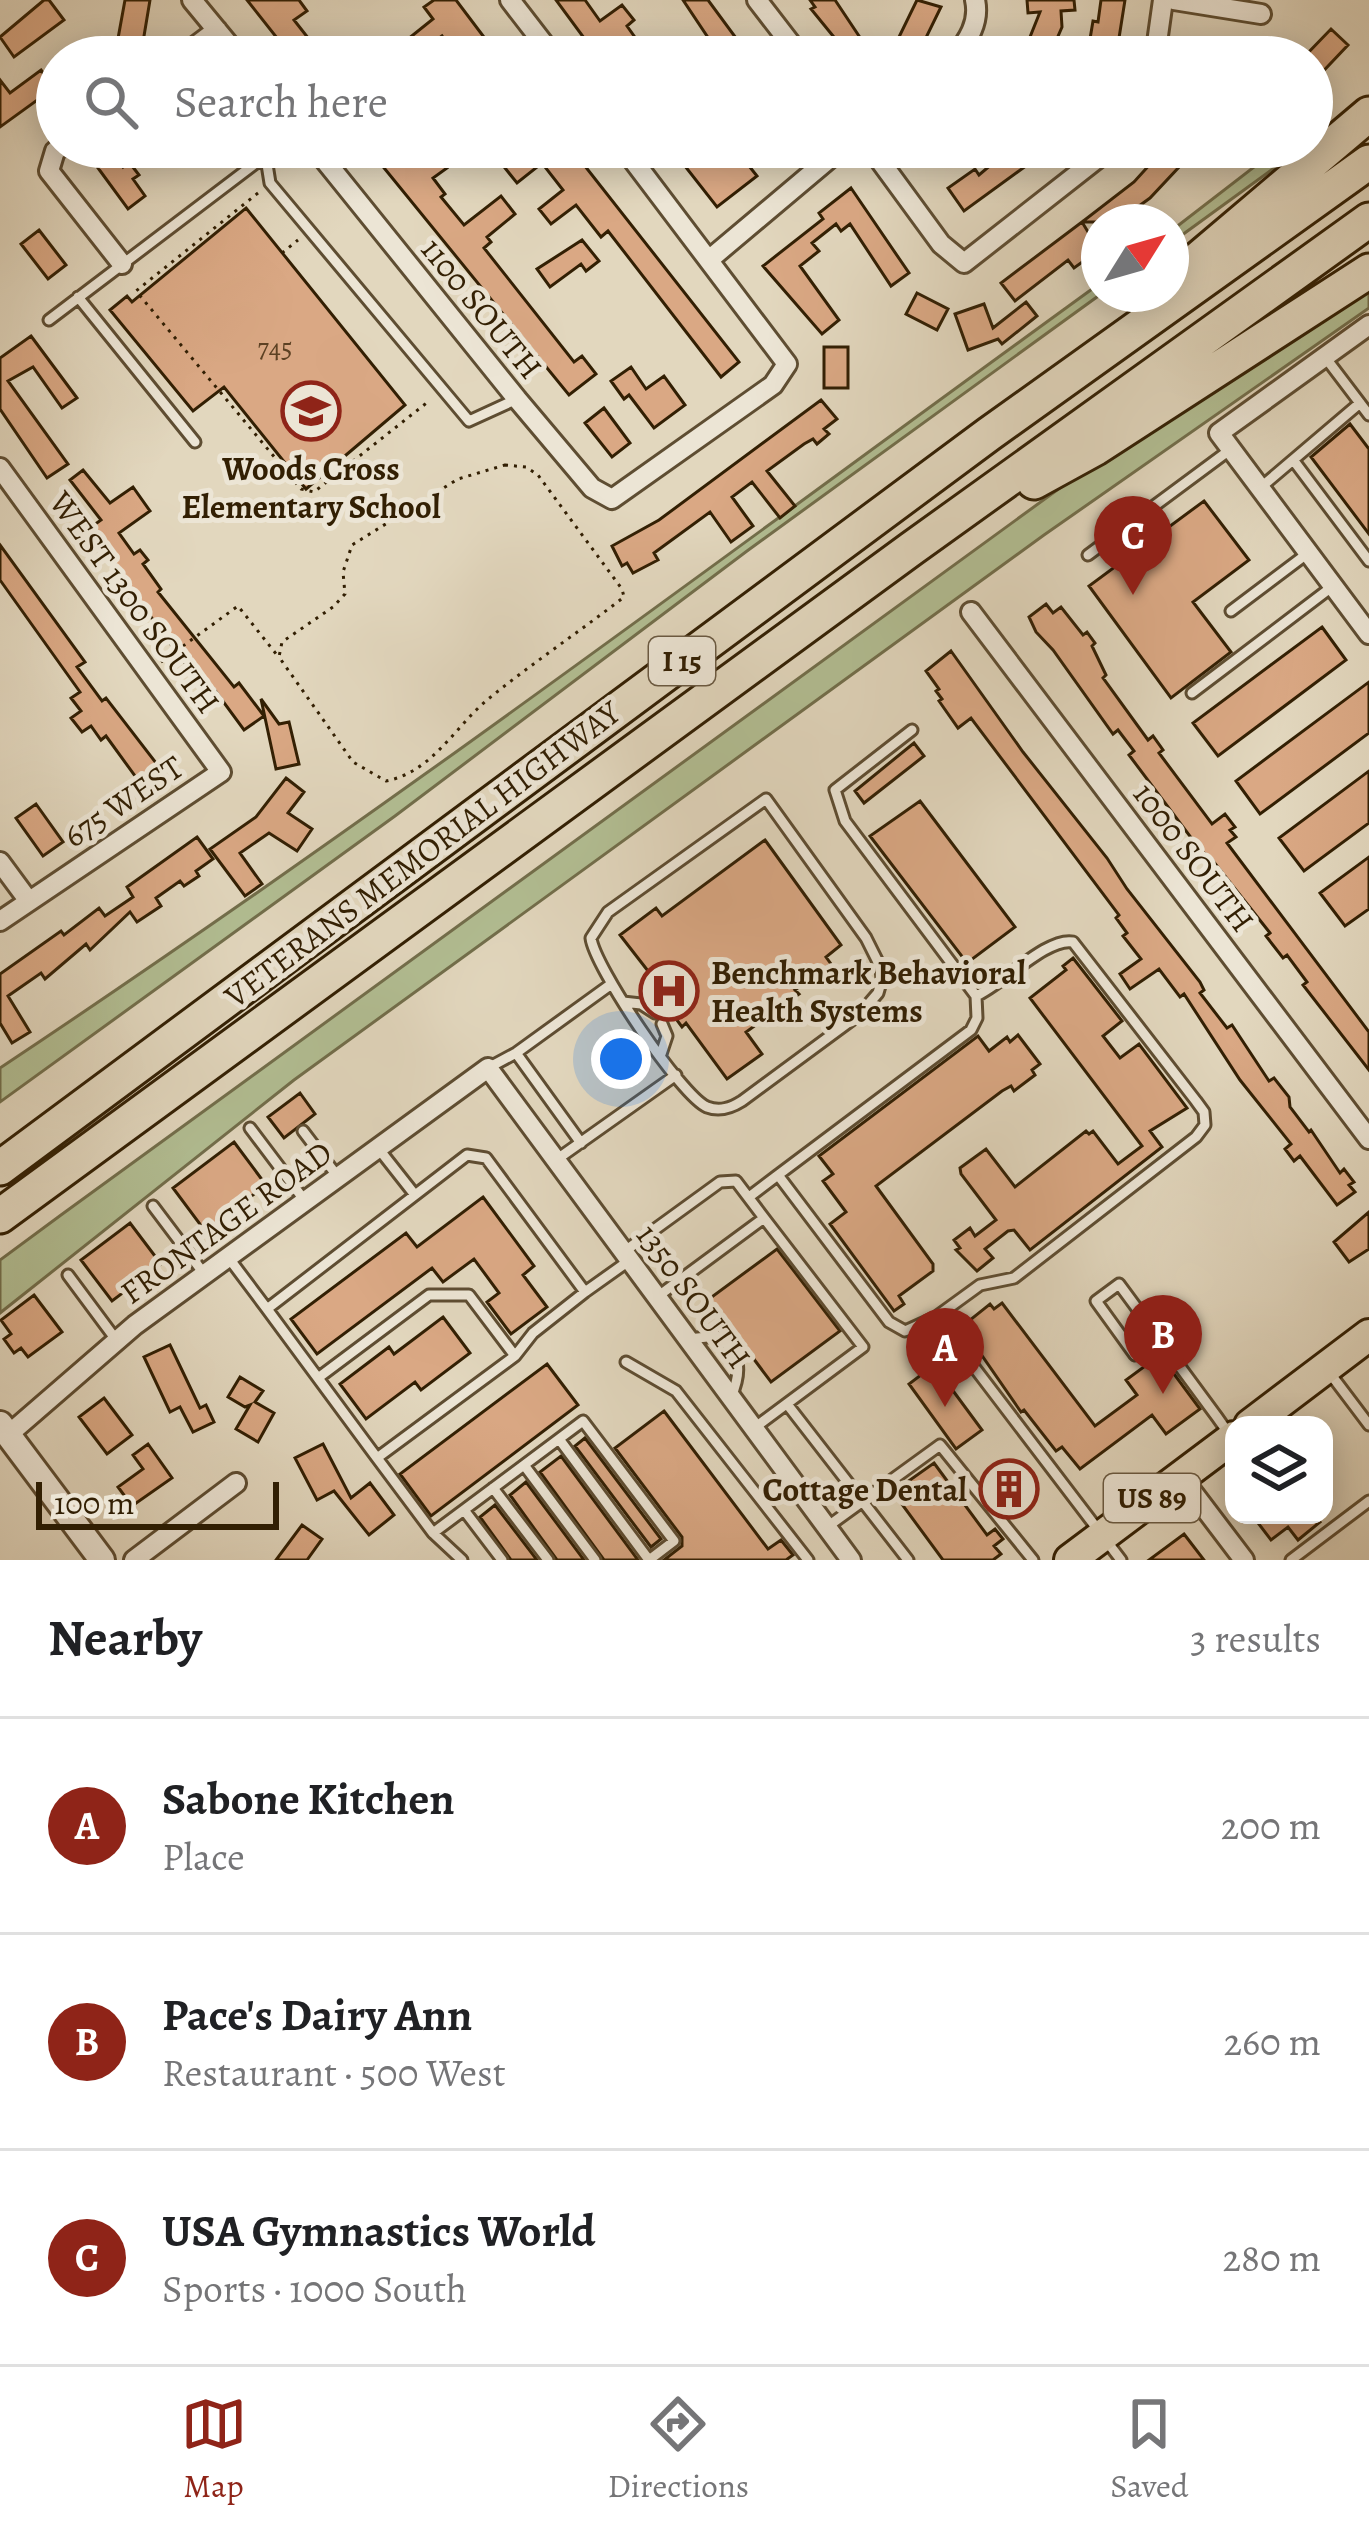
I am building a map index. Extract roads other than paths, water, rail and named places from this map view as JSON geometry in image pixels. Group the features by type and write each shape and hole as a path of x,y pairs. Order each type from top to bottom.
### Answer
{"highway":[{"path":"1333,145 1369,114"},
{"name":"VETERANS MEMORIAL HIGHWAY","path":"0,1168 989,434 1369,162"},
{"path":"1189,267 1305,168"},
{"name":"VETERANS MEMORIAL HIGHWAY","path":"0,1216 1369,220"},
{"path":"911,549 1096,448 1369,271"},
{"path":"989,434 1135,312"}],"main road":[{"path":"1262,1416 1369,1336"},
{"name":"US 89","path":"1075,1559 1111,1548 1181,1477 1225,1443"}],"street":[{"path":"191,0 222,36"},
{"path":"510,0 538,36"},
{"path":"758,0 785,36"},
{"path":"1157,36 1163,0"},
{"path":"1174,0 1261,14"},
{"path":"969,36 976,6"},
{"path":"209,36 217,30"},
{"path":"50,168 122,264"},
{"name":"1100 SOUTH","path":"331,168 517,400 592,488 612,499 773,386 787,364 710,260"},
{"path":"639,168 710,260 818,168"},
{"path":"885,168 941,244 964,263 1085,168"},
{"path":"1366,625 1225,441 1324,355 1369,325"},
{"name":"WEST 1300 SOUTH","path":"0,468 221,772"},
{"name":"1000 SOUTH","path":"971,611 1369,1139"},
{"name":"675 WEST","path":"0,921 221,772"},
{"path":"0,862 28,900"},
{"name":"FRONTAGE ROAD","path":"4,1430 228,1257 488,1068"},
{"name":"1350 SOUTH","path":"488,1068 851,1560"},
{"path":"4,1430 102,1560"},
{"path":"1181,1477 1244,1560"},
{"path":"134,1560 236,1483"}],"lane":[{"path":"49,320 252,168"},
{"path":"268,168 270,183 469,421 517,400"},
{"path":"79,297 195,442"},
{"path":"1324,355 1369,415"},
{"path":"1260,488 1360,403"},
{"path":"1088,555 1225,441"},
{"path":"1294,461 1369,561"},
{"path":"1231,611 1309,553"},
{"path":"1192,693 1334,586"},
{"path":"749,1197 970,1030 977,1018 976,997 845,821 835,790 912,730"},
{"path":"766,799 875,952 882,980 878,993 860,1014 732,1107 721,1110 700,1103 623,1002 592,948 591,938 601,920 766,799"},
{"path":"778,1175 893,1326 905,1331 936,1317 980,1285 1014,1278 1196,1137 1205,1125 1204,1112 1073,942 1052,944 976,997"},
{"path":"488,1068 610,985"},
{"path":"623,1002 640,1004 655,1013"},
{"path":"661,1054 667,1036 662,1024"},
{"path":"516,1053 581,1142"},
{"path":"556,1160 676,1075"},
{"path":"250,1128 305,1201"},
{"path":"303,1131 338,1178"},
{"path":"378,1148 415,1195"},
{"path":"267,1309 467,1155 486,1158 585,1292"},
{"path":"377,1458 515,1356 533,1333 720,1182 736,1181 863,1347 754,1428"},
{"path":"153,1206 205,1275"},
{"path":"657,1297 764,1218"},
{"path":"228,1257 434,1533 462,1560"},
{"path":"68,1275 117,1341"},
{"path":"1158,1337 1135,1354 1096,1301 1119,1284 1225,1426"},
{"path":"318,1378 429,1294 469,1294 515,1356"},
{"path":"936,1317 1111,1548"},
{"path":"688,1339 717,1336 732,1351 740,1373 731,1397"},
{"path":"626,1362 676,1391 808,1560"},
{"path":"1326,1368 1369,1425"},
{"path":"787,1404 908,1560"},
{"path":"434,1533 464,1510 583,1421 674,1541 649,1560 559,1439"},
{"path":"827,1527 940,1445 1033,1560"},
{"path":"524,1465 595,1560"},
{"path":"494,1488 548,1560"},
{"path":"1291,1560 1369,1502"},
{"path":"464,1510 502,1560"}],"place":[{"name":"Woods Cross Elementary School","path":"311,411"},
{"name":"USA Gymnastics World","path":"1133,595"},
{"name":"Benchmark Behavioral Health Systems","path":"669,991"},
{"name":"Pace's Dairy Ann","path":"1163,1394"},
{"name":"Sabone Kitchen","path":"945,1407"},
{"name":"Cottage Dental","path":"1009,1489"}]}
